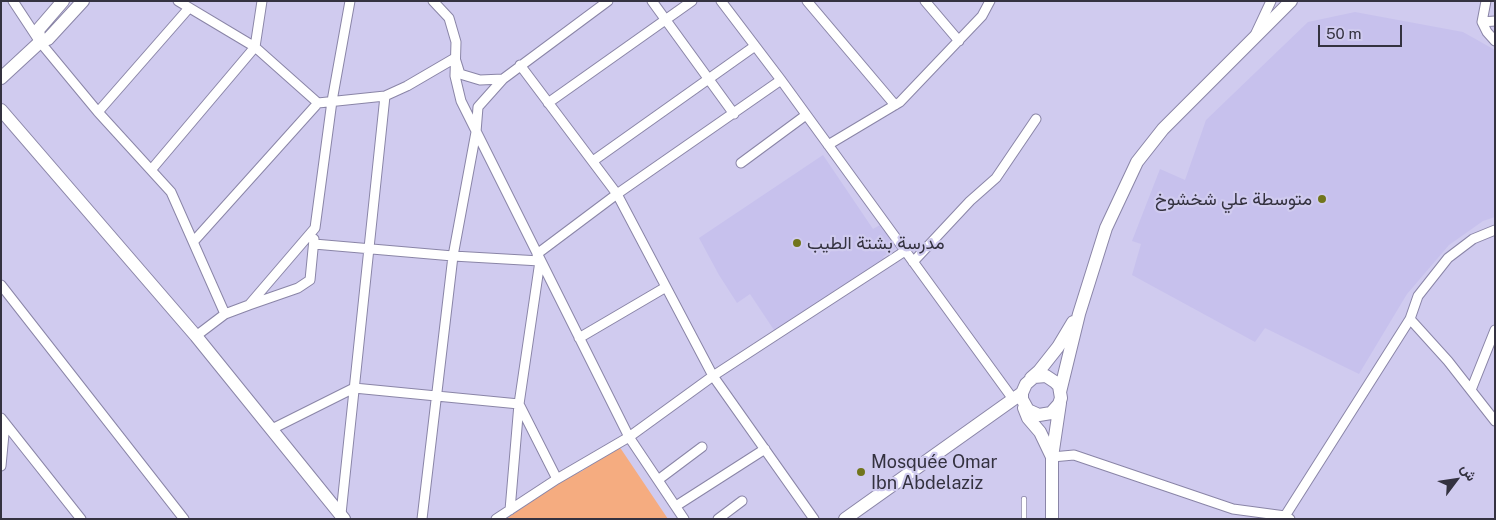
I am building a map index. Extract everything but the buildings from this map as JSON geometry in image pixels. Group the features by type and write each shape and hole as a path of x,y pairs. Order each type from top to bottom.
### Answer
{"main road":[{"path":"40,42 38,30 63,1"},
{"path":"1,78 40,42 48,39 83,1"},
{"path":"1052,519 1052,457 1061,395 1079,314 1106,228 1137,162 1163,129 1291,1"},
{"path":"1,110 196,336 343,516"},
{"path":"1052,457 1040,432 1028,418 1020,399 1023,388 1040,371 1079,314"},
{"path":"1020,399 1033,413 1045,415 1056,409 1061,395 1055,382 1046,376 1034,377 1029,380"},
{"path":"844,519 1020,399"}],"street":[{"path":"13,1 40,42 98,112 171,192 225,314"},
{"path":"151,170 256,48 262,1"},
{"path":"196,336 225,314 298,288 310,280 332,101 350,1"},
{"path":"433,1 449,18 456,42 455,76 461,101 476,132 629,437 684,519"},
{"path":"422,519 453,256 476,132 478,106 503,79 520,65 608,1"},
{"path":"652,1 734,114"},
{"path":"548,103 692,1"},
{"path":"721,1 781,80 913,262 1020,399"},
{"path":"807,1 894,105"},
{"path":"925,1 959,41"},
{"path":"828,145 900,102 982,16 990,1"},
{"path":"1253,39 1271,1"},
{"path":"1486,1 1482,22 1487,32 1495,41"},
{"path":"98,112 183,4 256,48 318,103"},
{"path":"1482,22 1495,21"},
{"path":"592,161 755,46"},
{"path":"455,58 460,74 480,80 503,79"},
{"path":"194,241 318,103 385,96 407,86 455,58"},
{"path":"520,65 617,194 714,376 814,519"},
{"path":"314,244 453,256 538,258 617,194 781,80"},
{"path":"343,516 354,388 385,96"},
{"path":"741,163 806,115"},
{"path":"913,262 970,201 996,178 1036,119"},
{"path":"249,305 316,228"},
{"path":"1052,457 1074,455 1233,509 1287,518 1410,319 1418,296 1448,258 1473,238 1495,230"},
{"path":"496,519 557,479 629,437 714,376 905,251"},
{"path":"510,510 519,404 538,258"},
{"path":"1,285 184,519"},
{"path":"579,338 666,287"},
{"path":"1410,319 1448,361 1495,421"},
{"path":"1471,390 1495,330"},
{"path":"272,429 354,388 519,404"},
{"path":"519,404 557,479"},
{"path":"1,466 3,421"},
{"path":"3,421 82,519"},
{"path":"658,480 702,448"},
{"path":"676,506 765,449"},
{"path":"718,519 742,502"},
{"path":"1229,519 1233,509"}],"lane":[{"path":"1024,499 1024,519"}],"shaded area":[{"name":"متوسطة علي شخشوخ","path":"1355,12 1463,32 1495,50 1495,217 1483,221 1449,245 1407,294 1359,374 1265,328 1255,342 1132,275 1141,244 1132,241 1160,169 1185,180 1206,120 1308,22"},
{"name":"مدرسة بشتة الطيب","path":"823,155 873,229 880,225 896,248 883,257 885,260 776,333 750,294 737,303 699,238"},
{"path":"619,446 668,519 506,519 562,480 582,471"}],"place":[{"name":"متوسطة علي شخشوخ","path":"1322,199"},
{"name":"مدرسة بشتة الطيب","path":"797,243"},
{"name":"Mosquée Omar Ibn Abdelaziz","path":"861,472"}]}
